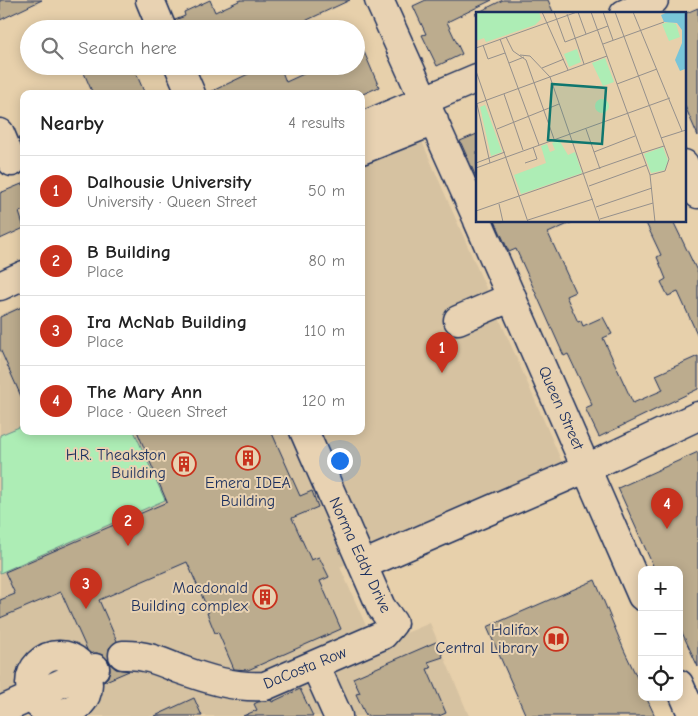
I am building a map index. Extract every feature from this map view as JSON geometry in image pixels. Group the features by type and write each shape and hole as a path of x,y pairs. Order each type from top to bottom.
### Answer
{"street":[{"path":"150,0 158,20"},
{"name":"Queen Street","path":"379,0 476,212"},
{"path":"628,12 654,0"},
{"path":"183,75 189,90"},
{"path":"365,148 430,111 476,79"},
{"path":"365,126 430,111"},
{"path":"0,133 12,166"},
{"path":"686,168 698,194"},
{"name":"Queen Street","path":"480,222 638,587"},
{"path":"0,286 20,277"},
{"path":"458,320 512,297"},
{"path":"363,565 587,468 698,416"},
{"name":"Norma Eddy Drive","path":"306,435 381,607 393,623"},
{"name":"DaCosta Row","path":"123,655 140,654 206,679 246,688 265,686 383,635 393,623"},
{"path":"315,665 338,716"},
{"path":"0,711 91,670"},
{"path":"683,693 693,716"}],"shaded area":[{"path":"420,137 565,469 340,567 375,646 430,623 469,716 0,716 0,315 20,306 20,435 365,435 365,161"}],"green space":[{"path":"20,427 20,435 136,435 165,500 0,573 0,435"}],"building":[{"path":"0,0 42,0 0,20"},
{"path":"210,0 215,12 241,0 350,0 307,20 175,20 185,16 184,12"},
{"path":"426,0 492,0 447,22 462,54 437,66 422,35 426,34 413,6"},
{"path":"503,0 548,0 553,12 479,12"},
{"path":"698,8 698,136 686,109 686,13"},
{"path":"365,54 379,87 365,93 365,90 214,90 246,75 283,75 286,82 301,75 365,75"},
{"path":"85,75 137,75 143,90 91,90"},
{"path":"476,134 476,177 460,141"},
{"path":"20,185 20,230 0,239 0,193"},
{"path":"495,222 573,222 548,233 575,292 566,296 578,322 581,321 583,326 603,317 612,334 603,338 633,403 663,390 656,375 698,356 698,389 599,437 585,408 592,405 568,354 564,356 516,249 509,252"},
{"path":"645,222 673,222 698,273 698,336 678,292 668,296 661,282 666,279 657,257 661,255"},
{"path":"20,308 20,394 0,349 0,317"},
{"path":"139,435 273,435 300,496 312,491 318,507 292,518 311,560 319,557 329,577 320,581 341,629 248,670 234,669 218,632 215,633 207,613 209,612 187,562 99,600 117,641 109,648 109,661 97,653 89,654 61,592 0,618 0,600 15,594 5,572 167,502"},
{"path":"698,452 698,667 683,635 683,566 653,566 618,488"},
{"name":"Halifax Central Library","path":"595,580 638,680 638,701 648,701 655,716 526,716 487,627"},
{"path":"436,642 443,657 428,662 431,668 427,669 446,713 439,716 366,716 356,694 360,693 353,678"},
{"path":"109,663 116,669 129,671 101,683 108,677"},
{"path":"300,689 313,716 243,716 257,710 254,704 258,702 271,700 272,702"},
{"path":"194,698 202,716 155,716"}],"place":[{"name":"Dalhousie University","path":"442,373"},
{"name":"Emera IDEA Building","path":"248,458"},
{"name":"H.R. Theakston Building","path":"184,464"},
{"name":"The Mary Ann","path":"667,529"},
{"name":"B Building","path":"128,546"},
{"name":"Macdonald Building complex","path":"265,597"},
{"name":"Ira McNab Building","path":"86,609"},
{"name":"Halifax Central Library","path":"556,639"}]}
